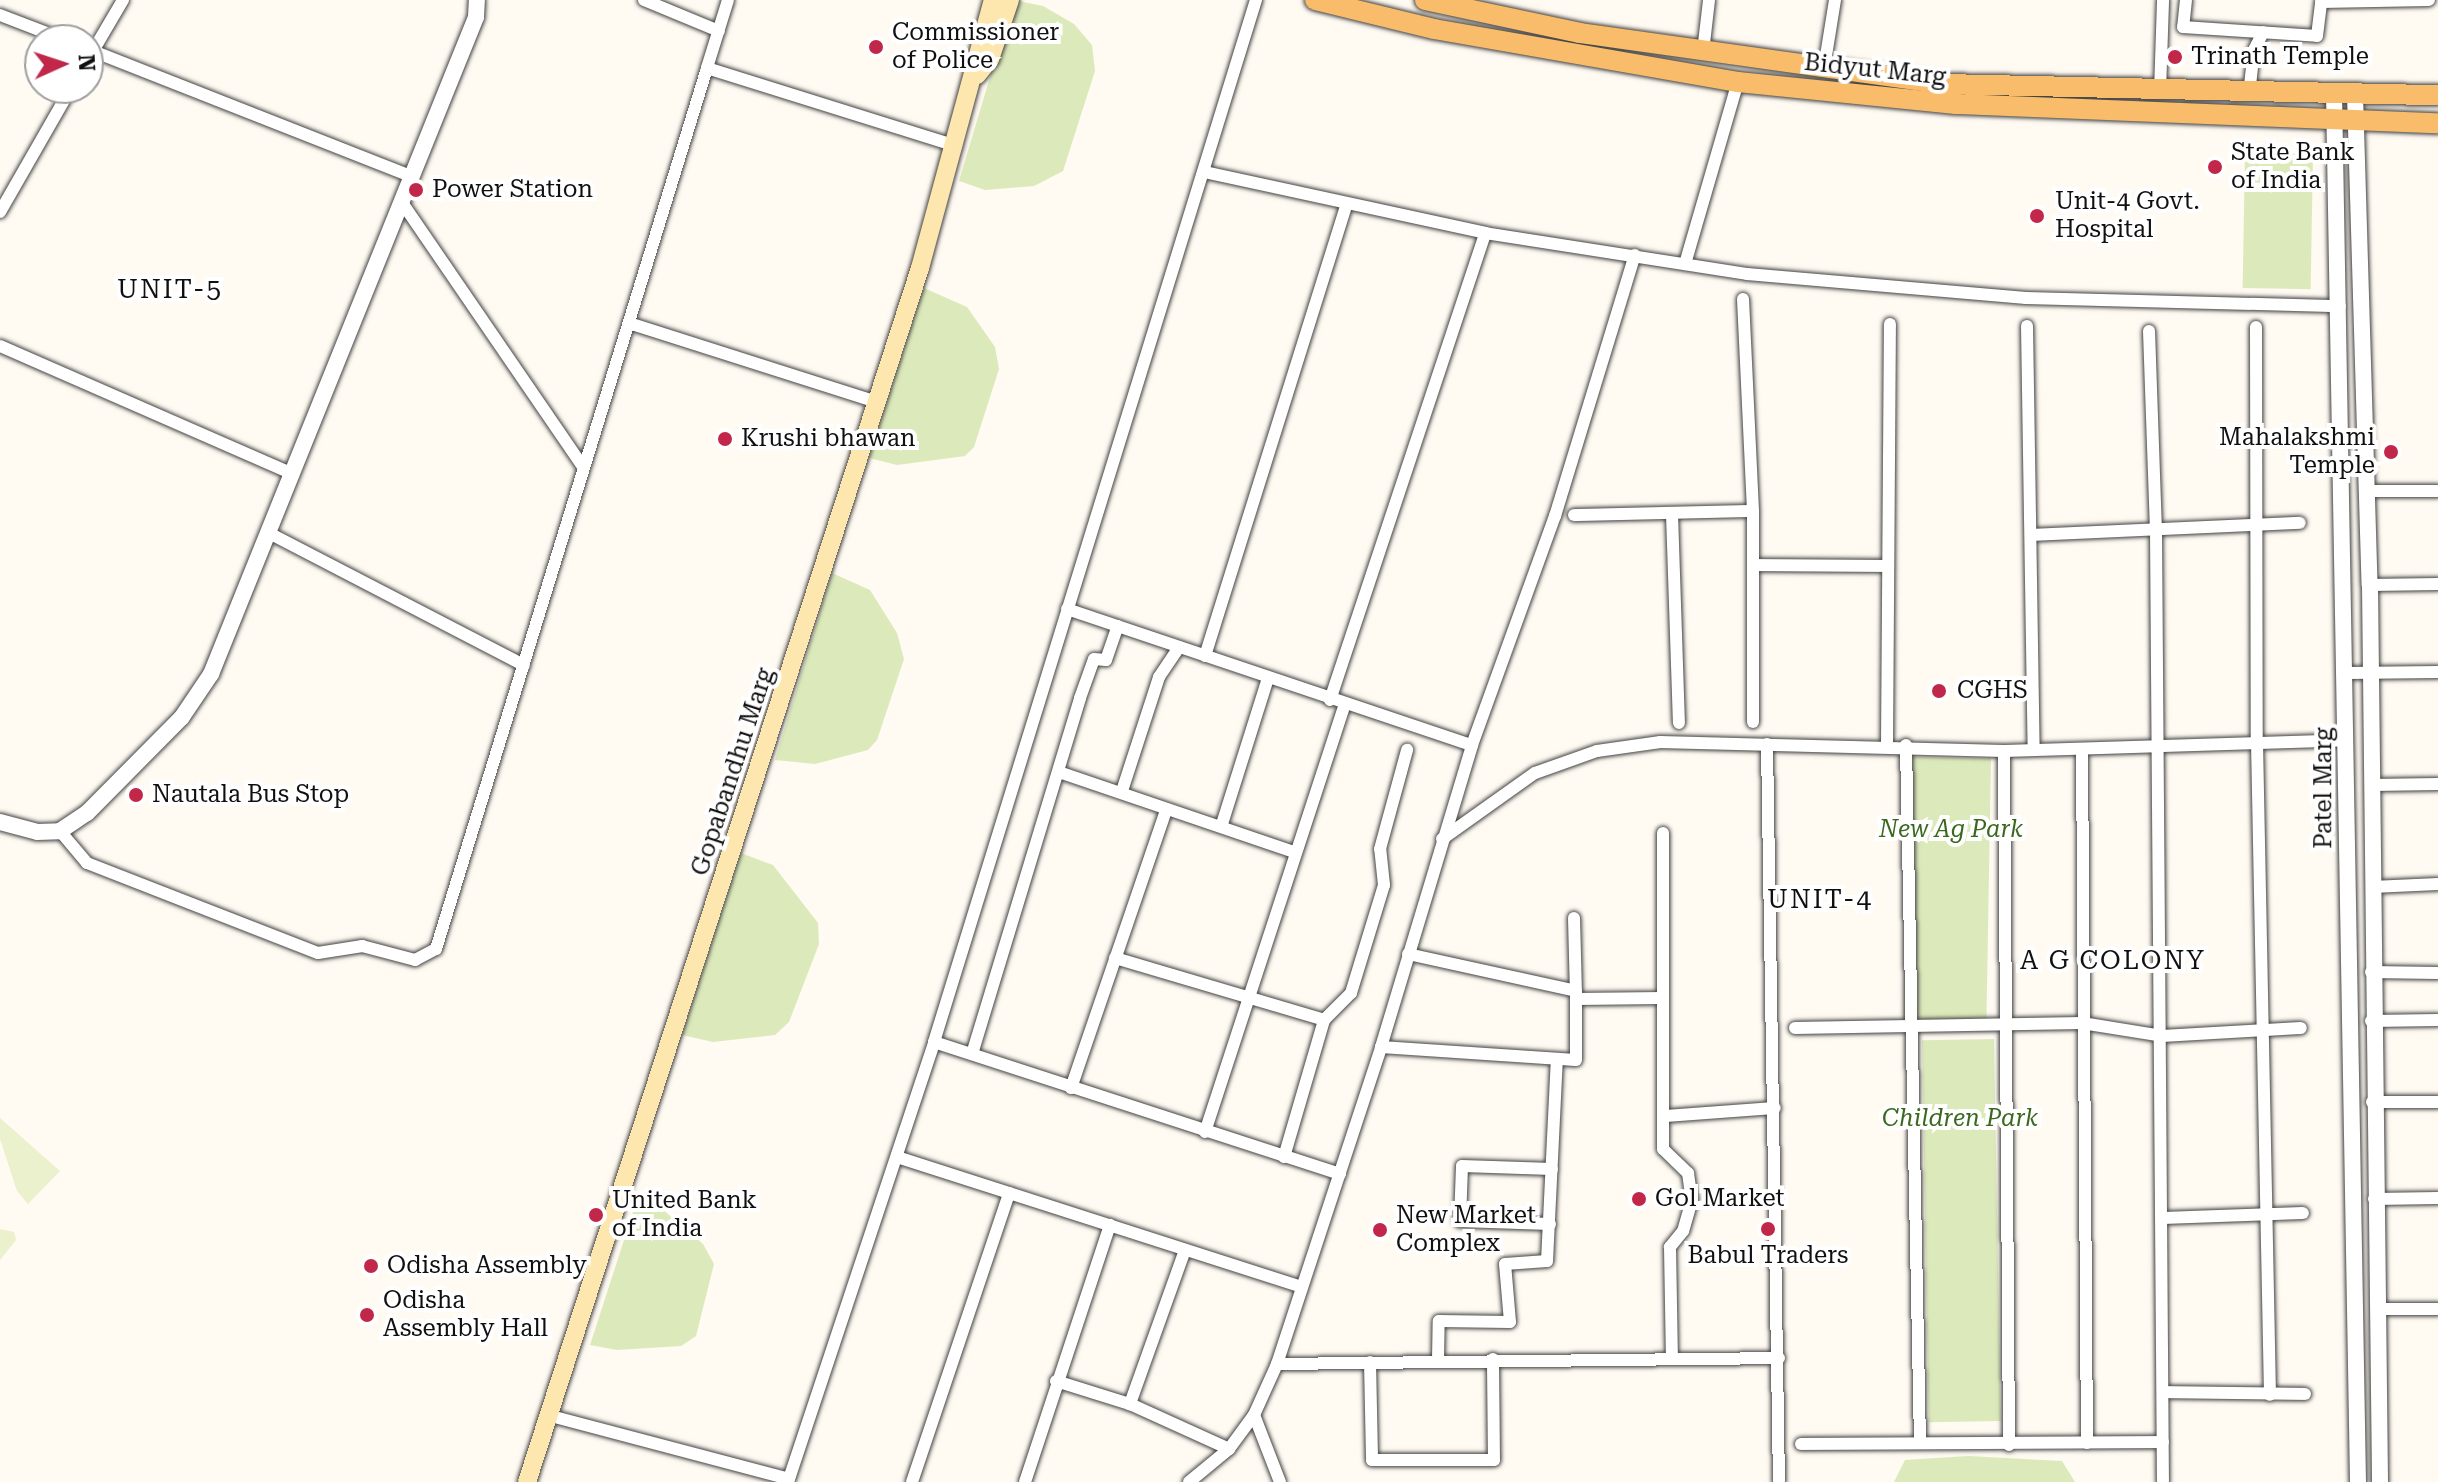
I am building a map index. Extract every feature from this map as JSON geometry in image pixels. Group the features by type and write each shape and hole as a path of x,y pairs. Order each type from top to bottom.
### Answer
{"main road":[{"name":"Gopabandhu Marg","path":"527,1482 551,1416 876,402 977,75 977,53 993,0"},
{"name":"Gopabandhu Marg","path":"977,75 990,59 1010,0"},
{"name":"Bidyut Marg","path":"1315,0 1434,29 1738,82 1956,104 2438,123"},
{"name":"Bidyut Marg","path":"1432,2 1703,52 1943,84 2249,94 2438,95"},
{"path":"1432,2 1434,29"}],"street":[{"path":"104,31 123,0"},
{"path":"0,822 37,832 60,831 121,782 195,700 211,674 476,8 491,0"},
{"path":"644,0 719,31"},
{"path":"60,831 87,863 318,953 362,946 415,960 436,949 728,0"},
{"path":"551,1416 795,1480 934,1042 1256,0"},
{"path":"1703,52 1709,0"},
{"path":"1824,68 1835,0"},
{"path":"2160,92 2163,0"},
{"path":"2186,0 2183,27 2317,36 2321,2 2419,4 2429,0"},
{"path":"0,15 24,24"},
{"path":"2249,94 2254,50 2263,32"},
{"path":"104,58 410,176"},
{"path":"707,68 956,146"},
{"path":"1685,264 1738,82"},
{"name":"Patel Marg","path":"2344,94 2370,585 2371,1021 2380,1482"},
{"path":"0,212 62,104"},
{"name":"Patel Marg","path":"2345,117 2340,306 2358,1482"},
{"path":"1204,172 1485,233 1685,264 1889,290 2340,306"},
{"path":"401,201 583,467"},
{"path":"1205,656 1347,204"},
{"path":"1330,700 1485,233"},
{"path":"1189,1482 1229,1449 1254,1415 1277,1364 1381,1047 1472,745 1555,516 1635,255"},
{"path":"1743,299 1753,511 1753,722"},
{"path":"629,323 876,402"},
{"path":"1887,744 1890,324"},
{"path":"2027,326 2034,749"},
{"path":"2256,327 2259,522 2257,742 2269,1214 2270,1395"},
{"path":"2149,331 2156,532 2154,748 2162,1036 2163,1482"},
{"path":"0,346 291,473"},
{"path":"2367,491 2438,491"},
{"path":"1574,515 1753,511"},
{"path":"1672,514 1679,723"},
{"path":"2031,535 2156,532 2259,522 2300,523"},
{"path":"269,533 524,665"},
{"path":"1753,565 1886,566"},
{"path":"2370,585 2438,584"},
{"path":"1067,609 1344,706 1472,745"},
{"path":"972,1054 1094,659 1106,660 1118,626"},
{"path":"1122,791 1159,677 1179,647"},
{"path":"2348,673 2438,672"},
{"path":"1222,824 1268,678"},
{"path":"1205,1132 1251,1000 1294,852 1344,706"},
{"path":"1442,839 1535,773 1597,751 1660,742 1887,744 2004,751 2347,740"},
{"path":"1767,744 1779,1482"},
{"path":"1906,745 1920,1440"},
{"path":"1284,1157 1324,1020 1351,993 1384,885 1380,849 1407,750"},
{"path":"2082,750 2087,1443"},
{"path":"2004,751 2009,1445"},
{"path":"1059,772 1122,791 1166,811 1222,824 1294,852"},
{"path":"2372,785 2438,784"},
{"path":"1071,1088 1166,811"},
{"path":"1663,833 1663,1149 1688,1173 1692,1200 1683,1231 1670,1247 1672,1359"},
{"path":"2372,887 2438,884"},
{"path":"1381,1047 1576,1060 1574,918"},
{"path":"1408,954 1576,995 1662,998"},
{"path":"1115,958 1324,1020"},
{"path":"2371,972 2438,973"},
{"path":"2371,1021 2438,1020"},
{"path":"1795,1028 2082,1023 2162,1036 2301,1028"},
{"path":"934,1042 1340,1174"},
{"path":"1438,1360 1439,1321 1510,1322 1505,1264 1547,1261 1557,1059"},
{"path":"2372,1102 2438,1102"},
{"path":"1665,1116 1775,1108"},
{"path":"897,1157 1301,1287"},
{"path":"1550,1224 1460,1221 1462,1166 1552,1169"},
{"path":"912,1482 1009,1193"},
{"path":"2374,1199 2438,1198"},
{"path":"2162,1218 2303,1213"},
{"path":"1025,1482 1110,1225"},
{"path":"1130,1404 1185,1250"},
{"path":"2377,1309 2438,1309"},
{"path":"1277,1364 1493,1359 1779,1358"},
{"path":"1370,1362 1372,1460 1494,1460 1493,1359"},
{"path":"1056,1381 1130,1404 1229,1449"},
{"path":"2163,1392 2305,1394"},
{"path":"1254,1415 1280,1482"},
{"path":"1801,1444 1920,1440 2009,1445 2163,1442"}],"green space":[{"path":"1013,0 1043,6 1074,24 1092,45 1095,71 1063,171 1034,186 985,190 959,181"},
{"path":"2245,153 2313,154 2311,289 2243,288"},
{"path":"924,288 967,307 995,347 999,369 974,447 965,456 897,465 869,458"},
{"path":"832,573 870,590 897,633 904,659 877,740 868,750 815,764 775,760"},
{"name":"New Ag Park","path":"1908,757 1991,758 1986,1020 1903,1019"},
{"path":"741,853 773,865 818,923 819,944 789,1022 775,1035 713,1042 682,1035"},
{"name":"Children Park","path":"1994,1039 2001,1421 1929,1422 1922,1040"},
{"path":"0,1118 60,1171 28,1204 17,1191 0,1139"},
{"path":"637,1200 662,1209 703,1244 714,1264 696,1336 681,1346 617,1350 590,1345"},
{"path":"0,1229 14,1232 16,1240 0,1260"},
{"path":"1968,1456 2062,1461 2075,1482 1894,1482 1905,1460"}],"place":[{"name":"Commissioner of Police","path":"876,47"},
{"name":"Trinath Temple","path":"2175,57"},
{"name":"State Bank of India","path":"2215,167"},
{"name":"Power Station","path":"416,190"},
{"name":"Unit-4 Govt. Hospital","path":"2037,216"},
{"name":"Krushi bhawan","path":"725,439"},
{"name":"Mahalakshmi Temple","path":"2391,452"},
{"name":"CGHS","path":"1939,691"},
{"name":"Nautala Bus Stop","path":"136,795"},
{"name":"Gol Market","path":"1639,1199"},
{"name":"United Bank of India","path":"596,1215"},
{"name":"Babul Traders","path":"1768,1229"},
{"name":"New Market Complex","path":"1380,1230"},
{"name":"Odisha Assembly","path":"371,1266"},
{"name":"Odisha Assembly Hall","path":"367,1315"}],"district":[{"name":"UNIT-5","path":"170,290"},
{"name":"UNIT-4","path":"1820,900"},
{"name":"A G COLONY","path":"2113,961"}]}
